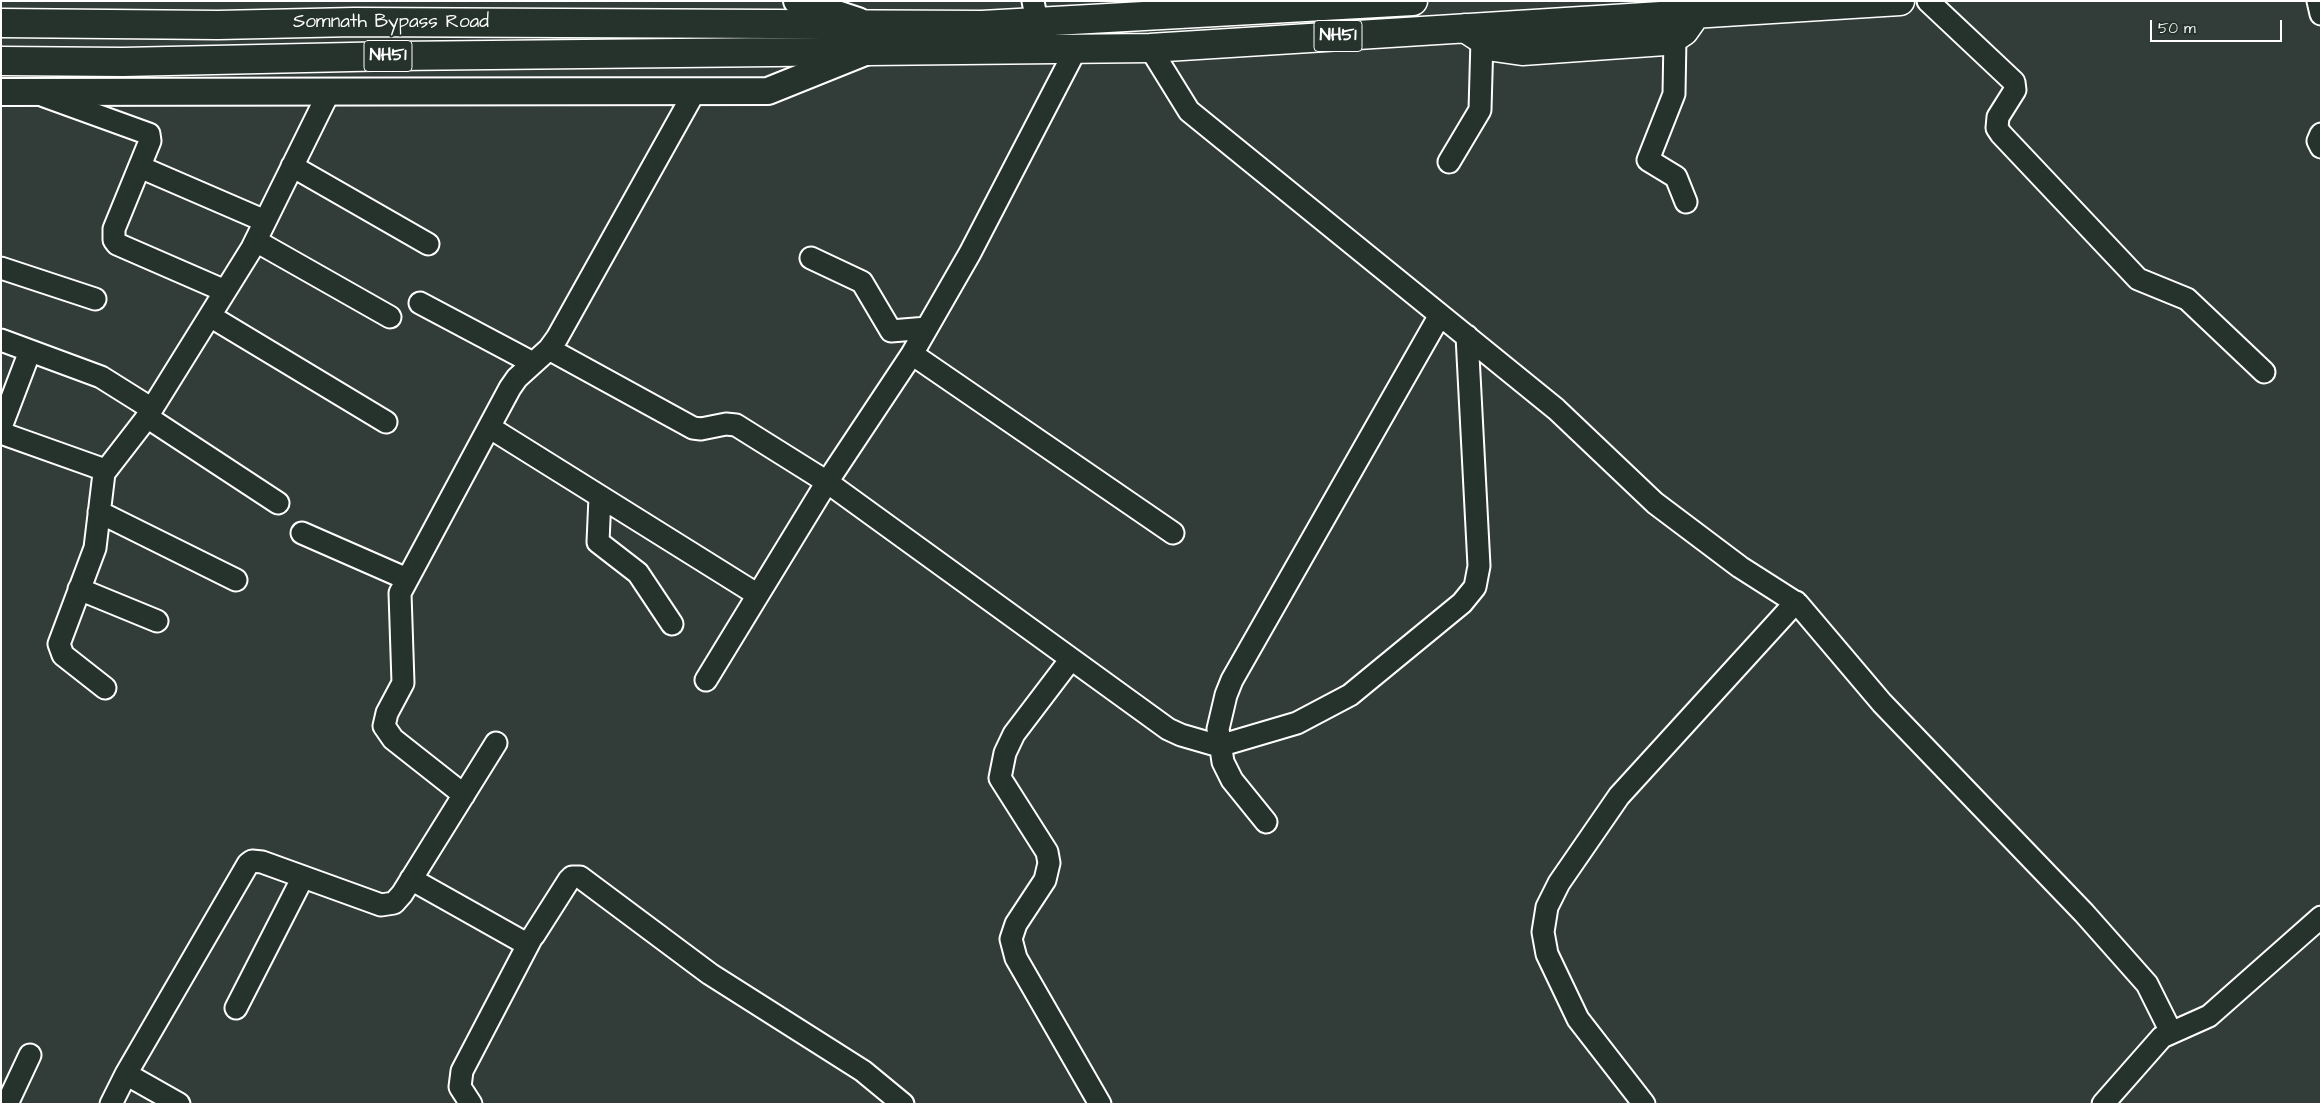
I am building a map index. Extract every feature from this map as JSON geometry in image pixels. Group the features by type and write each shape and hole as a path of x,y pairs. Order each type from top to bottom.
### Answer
{"highway":[{"name":"NH51","path":"868,38 1078,47 1150,48 1474,34 1696,14 1900,1"},
{"name":"NH51","path":"868,38 982,25 1035,12 1397,2"},
{"path":"1474,34 1494,47 1522,51 1664,41 1684,31 1696,14"},
{"name":"Somnath Bypass Road","path":"1,23 780,24 868,38"},
{"name":"Somnath Bypass Road","path":"1,61 123,62 396,56 776,53 868,38"}],"main road":[{"path":"797,1 868,38"},
{"path":"1,92 768,91 868,38"}],"street":[{"path":"1928,1 2014,82 2015,90 1998,117 1997,128 2001,134 2138,279 2187,299 2264,372"},
{"path":"2318,1 2321,14"},
{"path":"1448,162 1480,110 1474,34"},
{"path":"1675,37 1674,94 1648,160 1650,163 1674,175 1686,202"},
{"path":"706,680 827,482 912,354 970,253 1078,47"},
{"path":"1150,48 1189,111 1556,409 1655,503 1740,567 1796,602 1882,703 2084,913 2147,984 2171,1032"},
{"path":"464,795 393,739 384,726 387,713 402,686 400,593 514,382 549,349 695,91"},
{"path":"32,92 147,132 151,137 150,141 114,229 114,240 117,244 225,291"},
{"path":"106,688 63,655 60,650 60,637 95,548 105,470 149,413 256,241 329,92"},
{"path":"2321,134 2318,141 2321,147"},
{"path":"292,166 428,244"},
{"path":"140,167 265,221"},
{"path":"256,241 390,317"},
{"path":"811,258 862,282 891,331 927,328"},
{"path":"1,268 95,299"},
{"path":"420,303 533,363"},
{"path":"1266,822 1232,780 1223,762 1219,746 1218,729 1221,711 1232,680 1440,315"},
{"path":"210,316 386,422"},
{"path":"549,349 693,428 701,429 726,424 736,425 827,482 1174,733 1219,746 1297,723 1350,695 1462,604 1475,587 1479,566 1466,336"},
{"path":"1,340 101,376 149,413 278,503"},
{"path":"1,427 30,351"},
{"path":"912,354 1173,533"},
{"path":"489,427 758,595"},
{"path":"1,433 105,470"},
{"path":"600,496 598,542 642,577 672,624"},
{"path":"99,512 236,580"},
{"path":"302,533 407,579"},
{"path":"79,589 157,621"},
{"path":"1644,1104 1585,1031 1578,1019 1547,954 1544,932 1547,907 1559,883 1619,796 1796,602"},
{"path":"1071,659 1014,734 1005,754 1000,778 1047,852 1049,863 1044,880 1016,924 1011,939 1016,958 1100,1104"},
{"path":"111,1104 126,1074 248,864 252,861 262,862 385,906 398,900 496,743"},
{"path":"236,1008 304,877"},
{"path":"470,1104 460,1087 462,1071 531,939 572,877 580,877 710,974 869,1075 903,1104"},
{"path":"411,879 519,941 528,942 531,939"},
{"path":"2103,1104 2162,1037 2209,1016 2321,917"},
{"path":"7,1104 30,1055"},
{"path":"126,1074 178,1104"}]}
